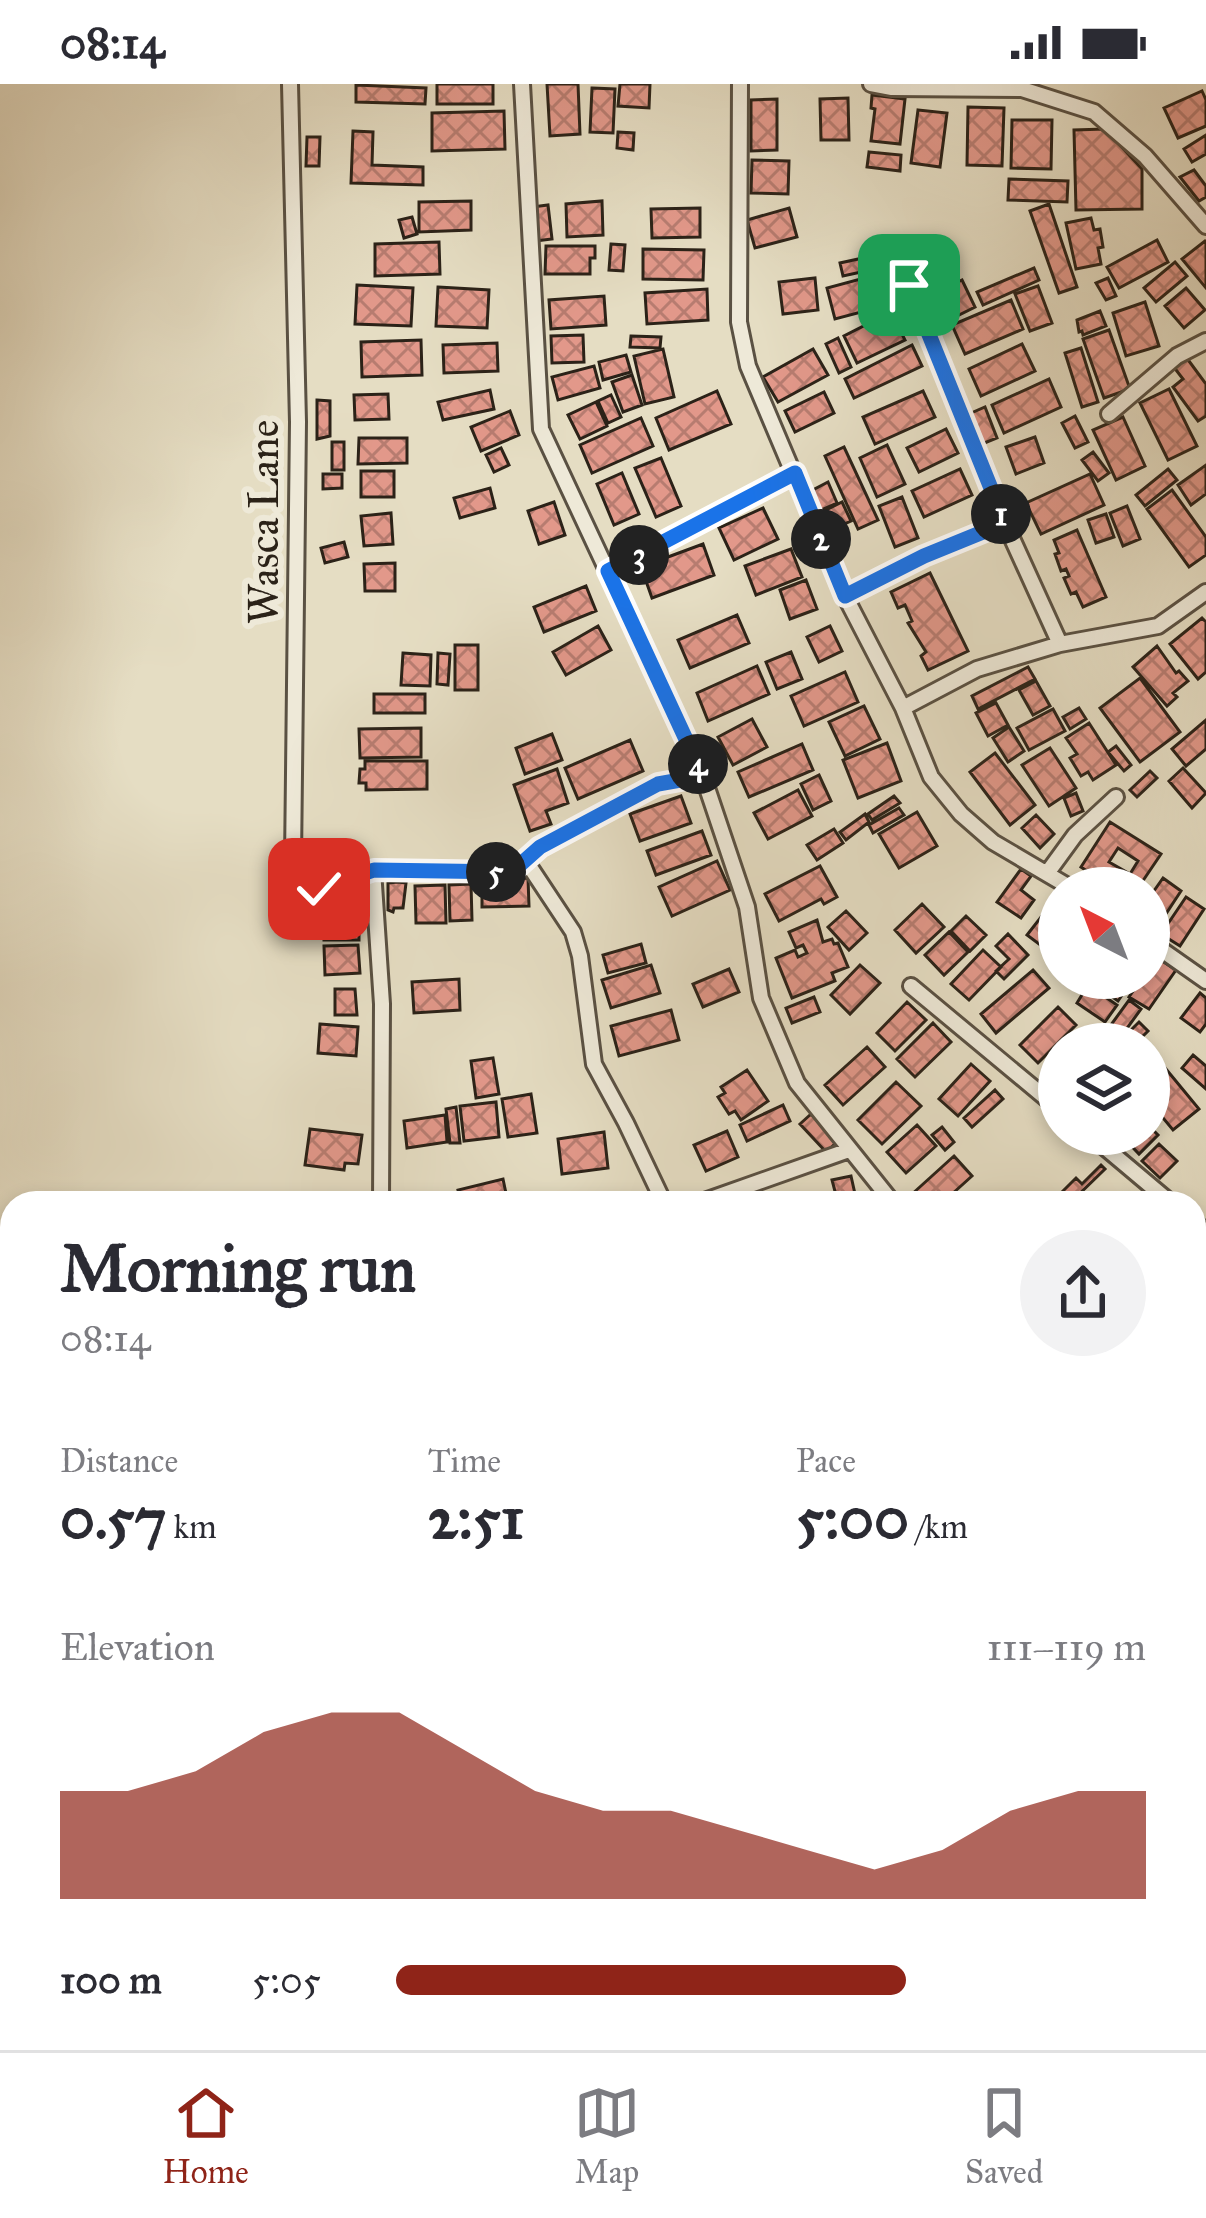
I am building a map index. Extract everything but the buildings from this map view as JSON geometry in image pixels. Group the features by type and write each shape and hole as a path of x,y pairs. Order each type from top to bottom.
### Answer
{"street":[{"name":"Wasca Lane","path":"290,84 298,422 292,861 300,881 319,889 374,870"},
{"path":"522,84 541,429 703,776 747,908 761,998 797,1083 883,1191"},
{"path":"740,84 739,322 748,367 845,596 903,707 931,777 961,814 993,842 1039,867"},
{"path":"871,84 1022,88 1094,112 1144,156 1206,226"},
{"path":"909,285 1005,523 1060,644"},
{"path":"1109,414 1177,356 1206,341"},
{"path":"608,571 795,473"},
{"path":"845,596 1005,523"},
{"path":"903,707 977,669 1060,644 1157,626 1206,592"},
{"path":"382,1191 382,1004 374,870 512,872 540,847 658,784 703,776"},
{"path":"1052,867 1075,835 1116,796"},
{"path":"526,861 573,932 594,1064 658,1191"},
{"path":"1170,956 1206,981"},
{"path":"911,986 1038,1092"},
{"path":"733,1191 850,1150"},
{"path":"1114,1155 1157,1191"}],"route":[{"path":"319,889 374,870 512,872 540,847 658,784 703,776 608,571 795,473 845,596 1005,523 909,285"}]}
